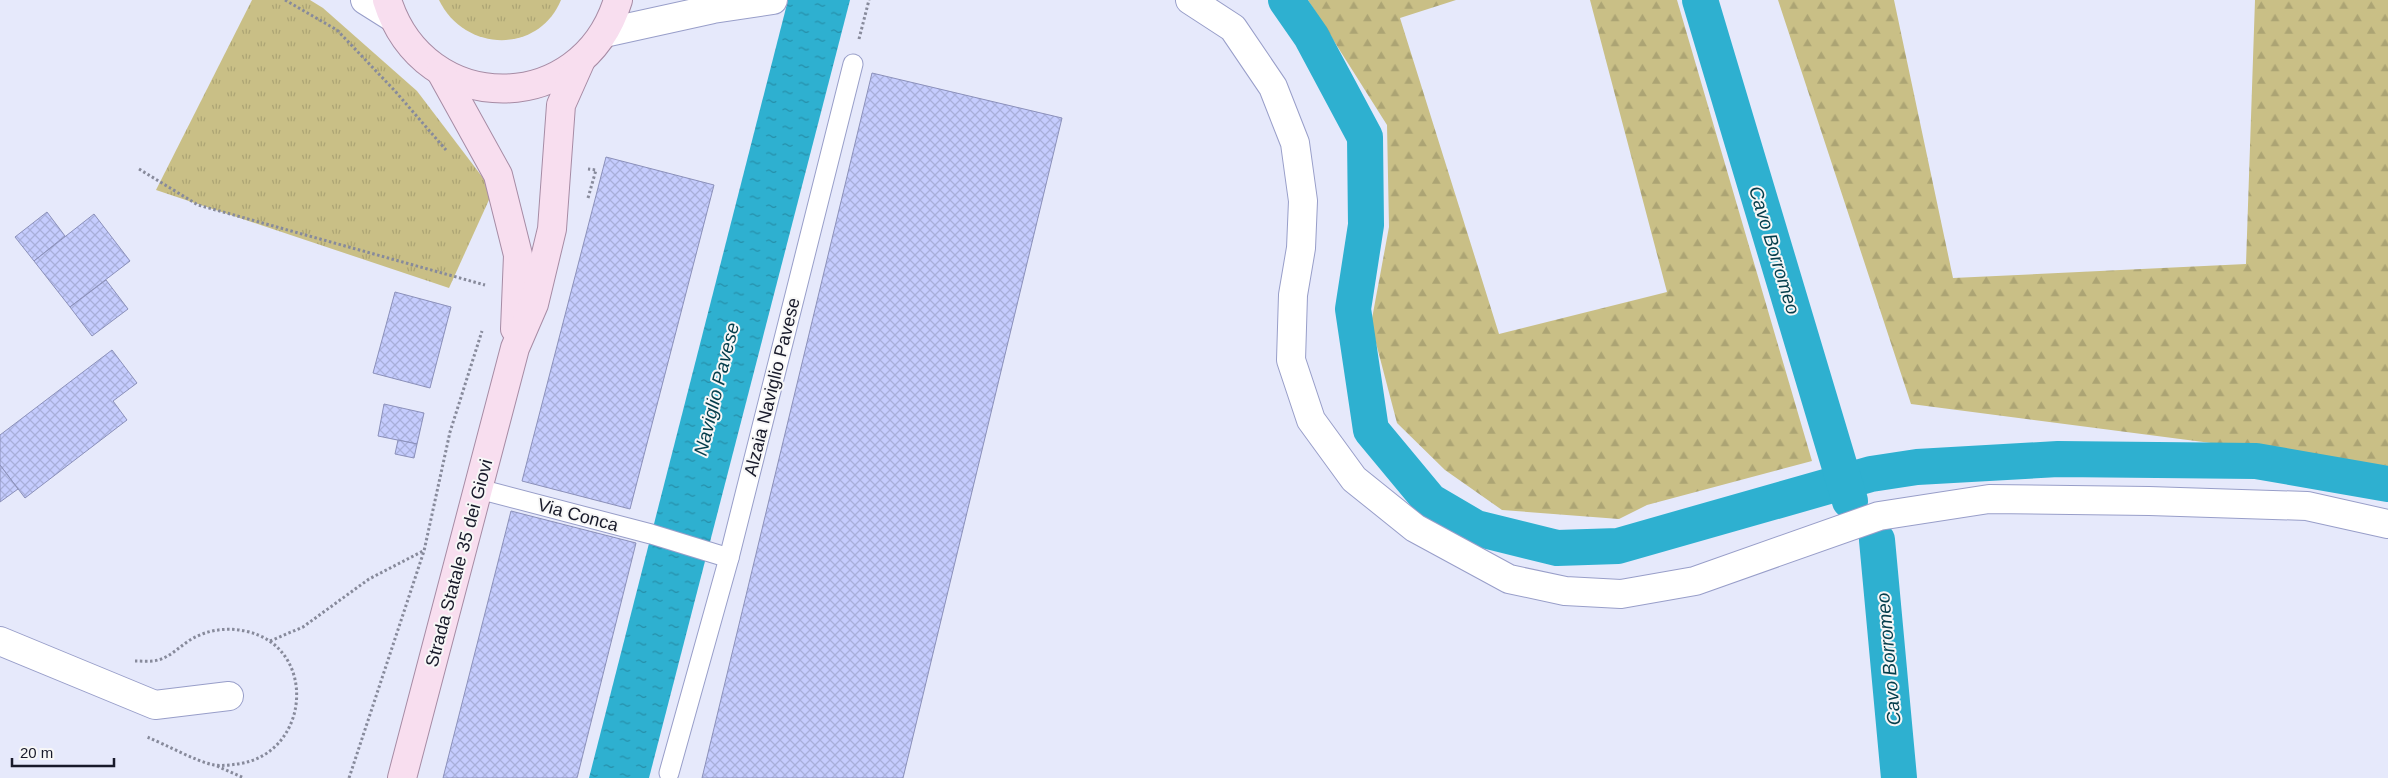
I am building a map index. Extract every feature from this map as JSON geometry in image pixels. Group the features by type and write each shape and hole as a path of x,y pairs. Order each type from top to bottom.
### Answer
{"main road":[{"path":"389,8 406,42 422,59 441,72 467,84 503,89 539,83 561,74 581,60 604,33 618,0"},
{"name":"Strada Statale 35 dei Giovi","path":"402,778 515,348 534,304 552,229 561,105 581,60"},
{"name":"Strada Statale 35 dei Giovi","path":"441,72 498,175 518,255 515,348"}],"street":[{"path":"365,0 389,8"},
{"path":"684,0 713,9"},
{"path":"604,33 713,9 773,0"},
{"path":"1190,0 1233,28 1273,87 1295,142 1303,201 1300,248 1293,296 1291,360 1311,420 1354,479 1369,492 1415,528 1510,579 1565,591 1621,594 1695,581 1879,516 1989,499 2149,501 2307,506 2388,524"},
{"path":"0,641 155,705 230,696"}],"lane":[{"name":"Alzaia Naviglio Pavese","path":"669,773 729,558 853,64"},
{"name":"Via Conca","path":"479,489 651,534 729,558"}],"path":[{"path":"286,0 337,30 395,91 448,153"},
{"path":"853,64 870,0"},
{"path":"139,168 198,205 492,286"},
{"path":"349,778 424,551 450,432 484,322"},
{"path":"270,642 303,627 369,579 424,551"},
{"path":"214,765 244,778"}],"green space":[{"path":"252,0 310,0 323,8 417,91 493,191 449,288 156,190"},
{"path":"439,0 561,0 550,18 536,31 519,38 501,40 483,37 465,30 450,17"},
{"path":"1308,0 1456,0 1400,18 1499,334 1667,292 1590,0 1677,0 1812,461 1647,505 1619,519 1502,510 1445,470 1397,423 1371,324 1389,227 1387,125"},
{"path":"1778,0 1894,0 1953,278 2246,264 2255,0 2388,0 2388,466 1911,404"}],"water":[{"name":"Naviglio Pavese","path":"788,0 850,0 649,778 589,778"}],"building":[{"path":"872,73 1062,118 903,778 702,778"},
{"path":"606,157 714,185 630,509 522,481"},
{"path":"47,212 65,236 34,261 15,237"},
{"path":"94,214 130,261 70,307 34,261"},
{"path":"106,280 128,309 92,336 70,307"},
{"path":"395,292 451,307 430,388 373,373"},
{"path":"112,350 137,383 113,401 127,420 25,498 0,465 0,435"},
{"path":"384,404 424,413 417,444 378,436"},
{"path":"398,440 417,444 414,458 395,454"},
{"path":"0,465 18,489 0,502"},
{"path":"511,511 636,543 577,778 443,778"}],"waterway":[{"path":"1286,0 1311,36 1365,137 1366,225 1353,309 1371,430 1430,501 1476,528 1557,548 1618,546 1871,474 1917,467 2058,459 2256,461 2388,484"},
{"name":"Cavo Borromeo","path":"1700,0 1850,501"},
{"name":"Cavo Borromeo","path":"1877,540 1899,778"}]}
